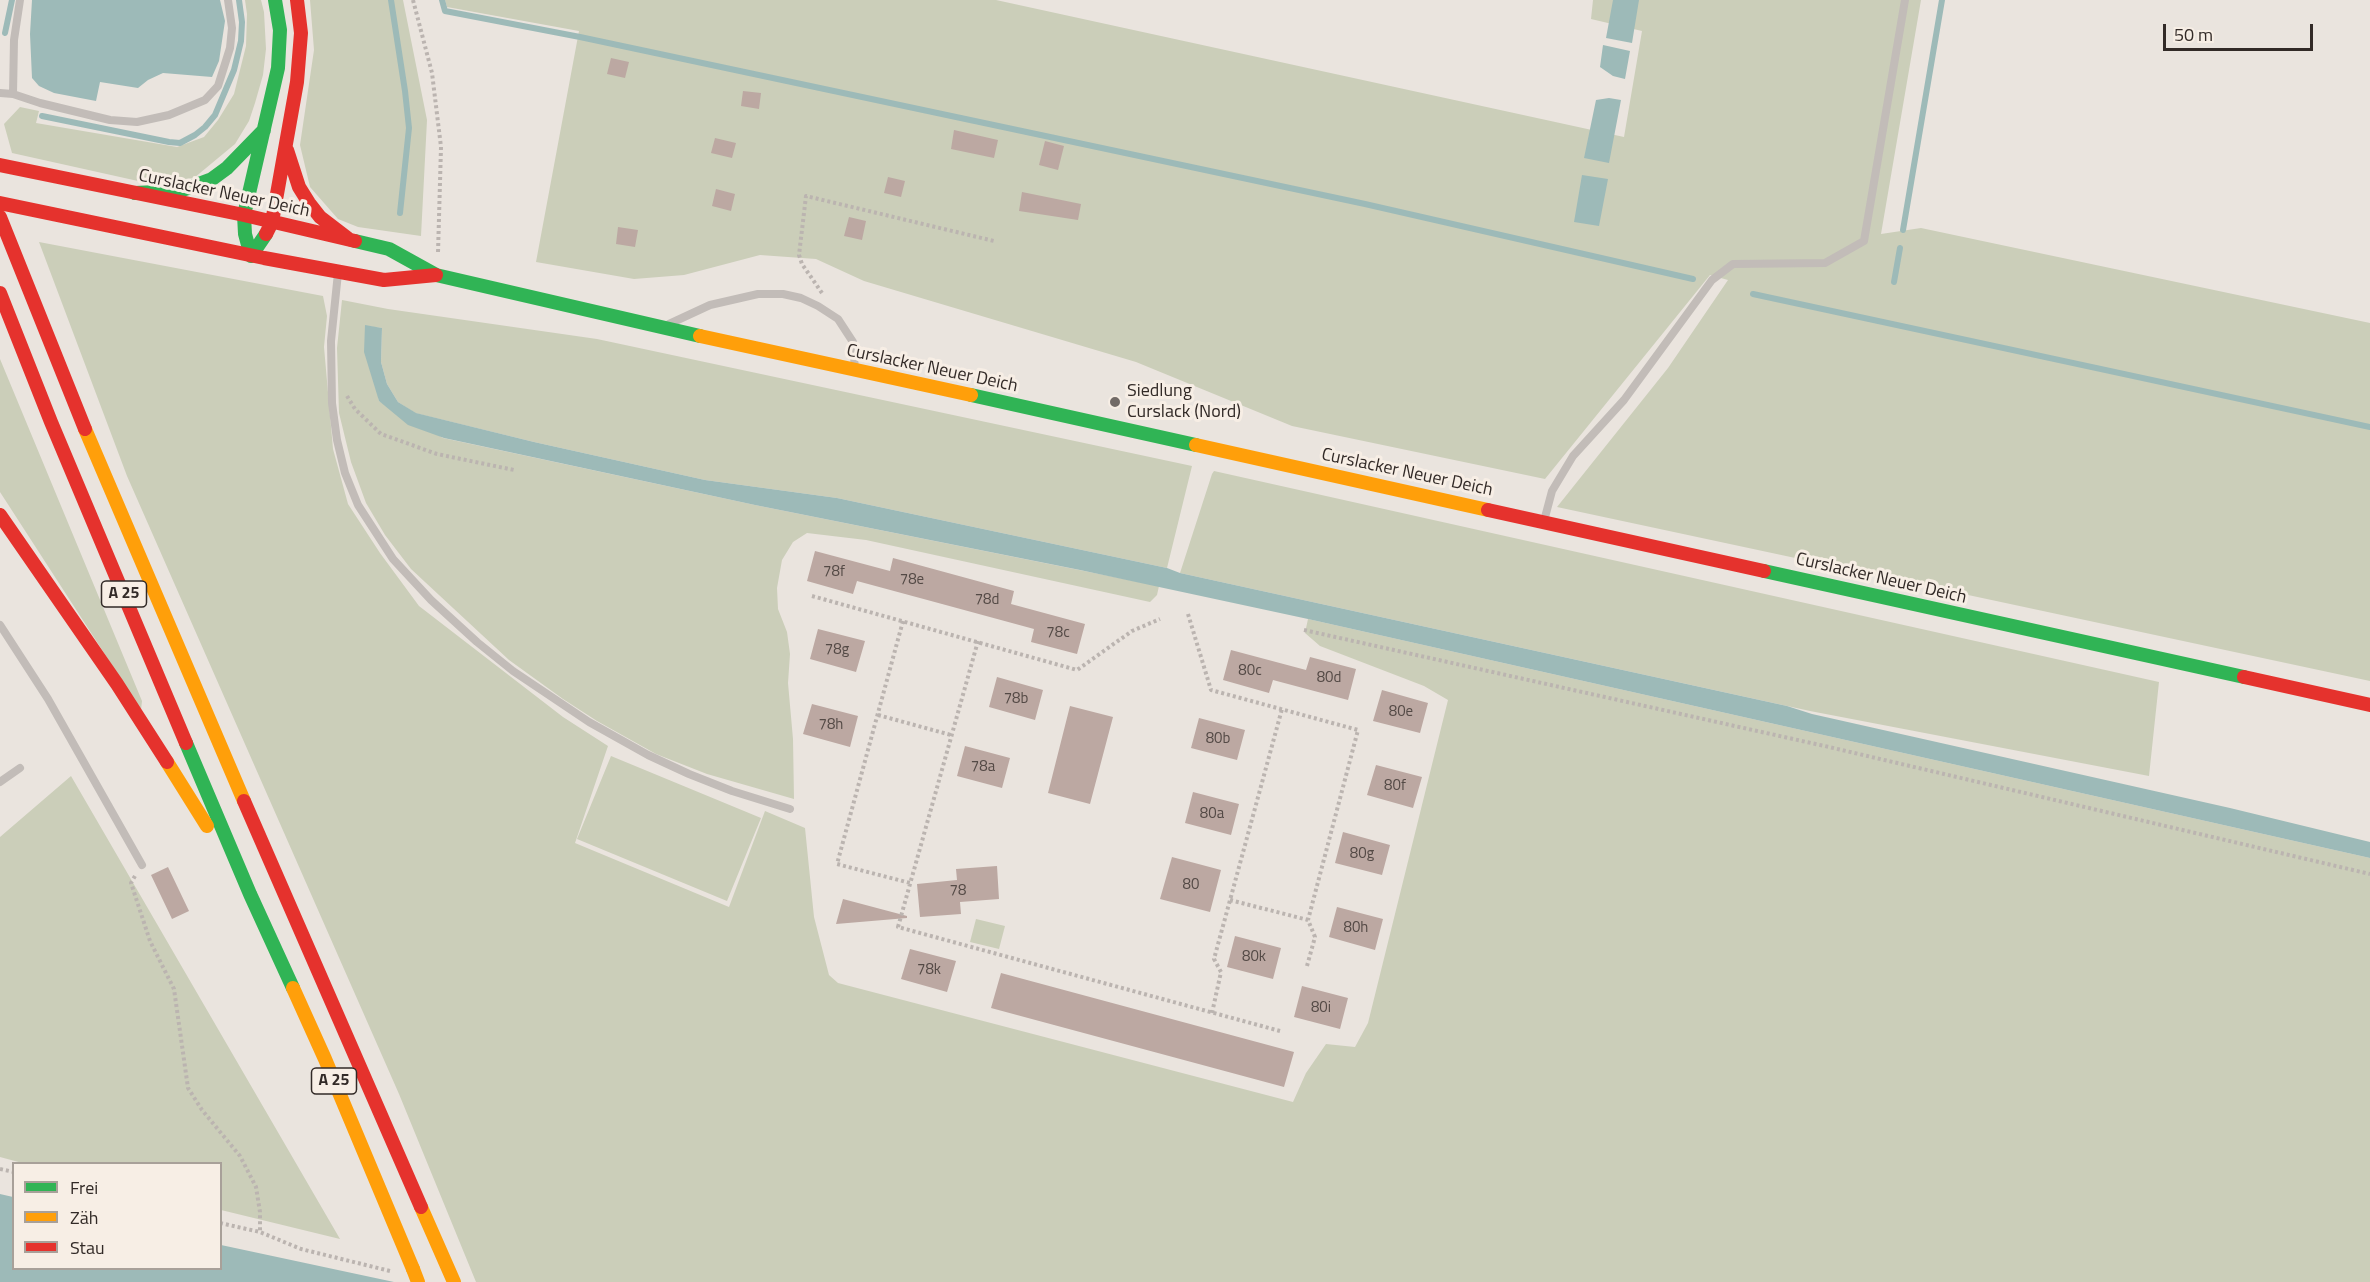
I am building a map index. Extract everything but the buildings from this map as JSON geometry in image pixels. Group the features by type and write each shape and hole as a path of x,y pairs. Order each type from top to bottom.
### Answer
{"main road":[{"path":"251,255 245,234 244,215 275,86 280,49 275,0"},
{"path":"251,255 260,245 272,222 286,145 301,57 297,0"},
{"path":"135,193 180,191 212,179 227,168 265,128"},
{"path":"286,145 299,187 309,203 320,217 350,240"},
{"name":"Curslacker Neuer Deich","path":"0,165 244,215 389,249 436,274 663,327 2370,705"},
{"name":"Curslacker Neuer Deich","path":"0,203 338,273 384,280 436,274"},
{"name":"A 25","path":"0,217 82,421 192,681 453,1280"},
{"name":"A 25","path":"0,293 51,422 250,894 325,1059 415,1276"},
{"path":"0,514 117,684 250,894"}],"lane":[{"path":"13,94 14,40 20,0"},
{"path":"0,93 13,94 110,120 137,122 169,114 205,100 218,86 230,48 232,28 228,0"},
{"path":"1544,522 1552,491 1573,456 1624,400 1712,280 1733,264 1825,263 1864,240 1905,0"},
{"path":"338,273 332,319 331,373 337,440 345,473 358,505 393,559 431,600 513,671 618,739 689,774 732,791 790,809"},
{"path":"663,327 710,305 758,294 783,294 801,298 838,319 853,342 855,370"},
{"path":"0,625 48,699 142,865"},
{"path":"0,782 20,768"}],"path":[{"path":"413,0 432,73 441,147 440,224 436,274"},
{"path":"838,319 802,264 799,255 806,196 994,241"},
{"path":"331,373 355,409 381,434 437,454 514,470"},
{"path":"812,596 1077,670 1132,631 1160,619"},
{"path":"1188,614 1211,690 1358,730 1308,920 1315,937 1307,966"},
{"path":"903,621 837,864 910,883"},
{"path":"1304,630 1829,747 2370,874"},
{"path":"978,641 898,927 1280,1031"},
{"path":"1212,1012 1221,972 1214,959 1282,709"},
{"path":"878,716 951,735"},
{"path":"142,865 131,883 150,941 174,989 188,1088 202,1110 240,1156 256,1187 260,1232"},
{"path":"1230,900 1308,920"},
{"path":"222,1223 260,1232 301,1249 397,1273"}],"green space":[{"path":"245,0 261,0 264,12 266,49 263,75 255,103 249,121 235,144 194,178 147,183 12,153 4,124 20,107 39,111 36,123 177,147 204,137 234,94 246,46"},
{"path":"310,0 403,0 427,120 421,236 358,227 338,219 310,187 300,145 314,50"},
{"path":"445,0 996,0 1624,137 1642,31 1591,19 1593,0 1921,0 1881,234 1921,228 2370,323 2370,681 1557,507 1668,368 1728,280 1710,275 1545,479 1292,426 1136,362 864,281 816,259 760,255 684,275 634,279 536,262 579,31 447,7"},
{"path":"39,242 323,296 327,316 324,347 333,449 348,504 419,606 563,717 608,746 575,843 729,907 765,811 805,828 814,917 829,975 838,983 1293,1102 1306,1073 1326,1044 1355,1047 1368,1023 1448,700 1424,686 1320,646 1305,633 1308,619 2370,858 2370,1282 476,1282 399,1094 127,476"},
{"path":"342,300 388,309 597,339 1192,466 1167,568 837,498 705,480 415,413 398,402 387,384 381,362 382,328 365,326 379,401 443,438 755,505 1159,586 1157,595 1150,602 866,540 807,533 793,542 782,560 777,588 778,609 787,632 790,654 788,683 793,739 794,799 707,774 656,754 563,699 509,660 411,569 385,535 366,503 351,462 339,413 337,348"},
{"path":"0,359 142,701 141,710 0,492"},
{"path":"1214,471 2159,682 2149,776 1810,711 1180,573"},
{"path":"611,756 761,818 727,901 577,839"},
{"path":"71,776 340,1239 222,1210 222,1162 19,1162 0,1157 0,837"},
{"path":"976,919 1005,926 999,949 970,942"}],"water":[{"path":"32,0 220,0 225,21 219,61 212,77 163,73 138,88 100,82 96,101 54,93 39,86 32,78 30,34"},
{"path":"1613,0 1639,0 1632,43 1606,38"},
{"path":"1603,45 1630,51 1625,79 1613,76 1600,67"},
{"path":"1609,98 1621,100 1609,163 1584,158 1596,100"},
{"path":"1582,175 1608,179 1599,226 1574,222"},
{"path":"365,325 382,328 381,362 387,384 398,402 416,413 705,480 837,498 1167,568 1180,573 1787,706 1812,714 2230,808 2370,842 2370,858 1308,619 1080,570 755,505 444,438 408,425 379,401 364,352"},
{"path":"0,1194 12,1197 12,1270 222,1270 222,1245 394,1282 0,1282"}],"waterway":[{"path":"5,33 12,0"},
{"path":"42,116 169,142 180,143 195,135 215,115 234,70 241,41 242,22 239,0"},
{"path":"391,0 409,128 400,213"},
{"path":"442,0 445,11 580,37 1365,204 1693,279"},
{"path":"1903,230 1942,0"},
{"path":"1894,282 1900,248"},
{"path":"1753,294 2370,427"}],"traffic: fast":[{"path":"266,234 251,256 245,234 244,215 278,68 280,30 275,0"},
{"path":"135,193 180,191 212,179 227,168 264,130"},
{"path":"355,241 389,249 436,275 700,336"},
{"path":"971,395 1196,445"},
{"path":"1764,571 2244,677"},
{"path":"186,743 293,988"}],"traffic: slow":[{"path":"700,336 971,395"},
{"path":"85,429 244,801"},
{"path":"1196,445 1488,510"},
{"path":"167,762 207,826"},
{"path":"293,988 413,1269"},
{"path":"421,1207 454,1282"},
{"path":"413,1269 418,1282"}],"traffic: jam":[{"path":"266,234 272,222 297,82 301,33 297,0"},
{"path":"287,150 299,187 309,203 320,217 350,240"},
{"path":"0,165 244,215 355,241"},
{"path":"0,203 264,258 384,280 436,275"},
{"path":"0,217 85,429"},
{"path":"0,293 51,422 186,743"},
{"path":"1488,510 1764,571"},
{"path":"0,515 117,684 167,762"},
{"path":"2244,677 2370,705"},
{"path":"244,801 421,1207"}],"place":[{"name":"Siedlung Curslack (Nord)","path":"1115,402"}]}
